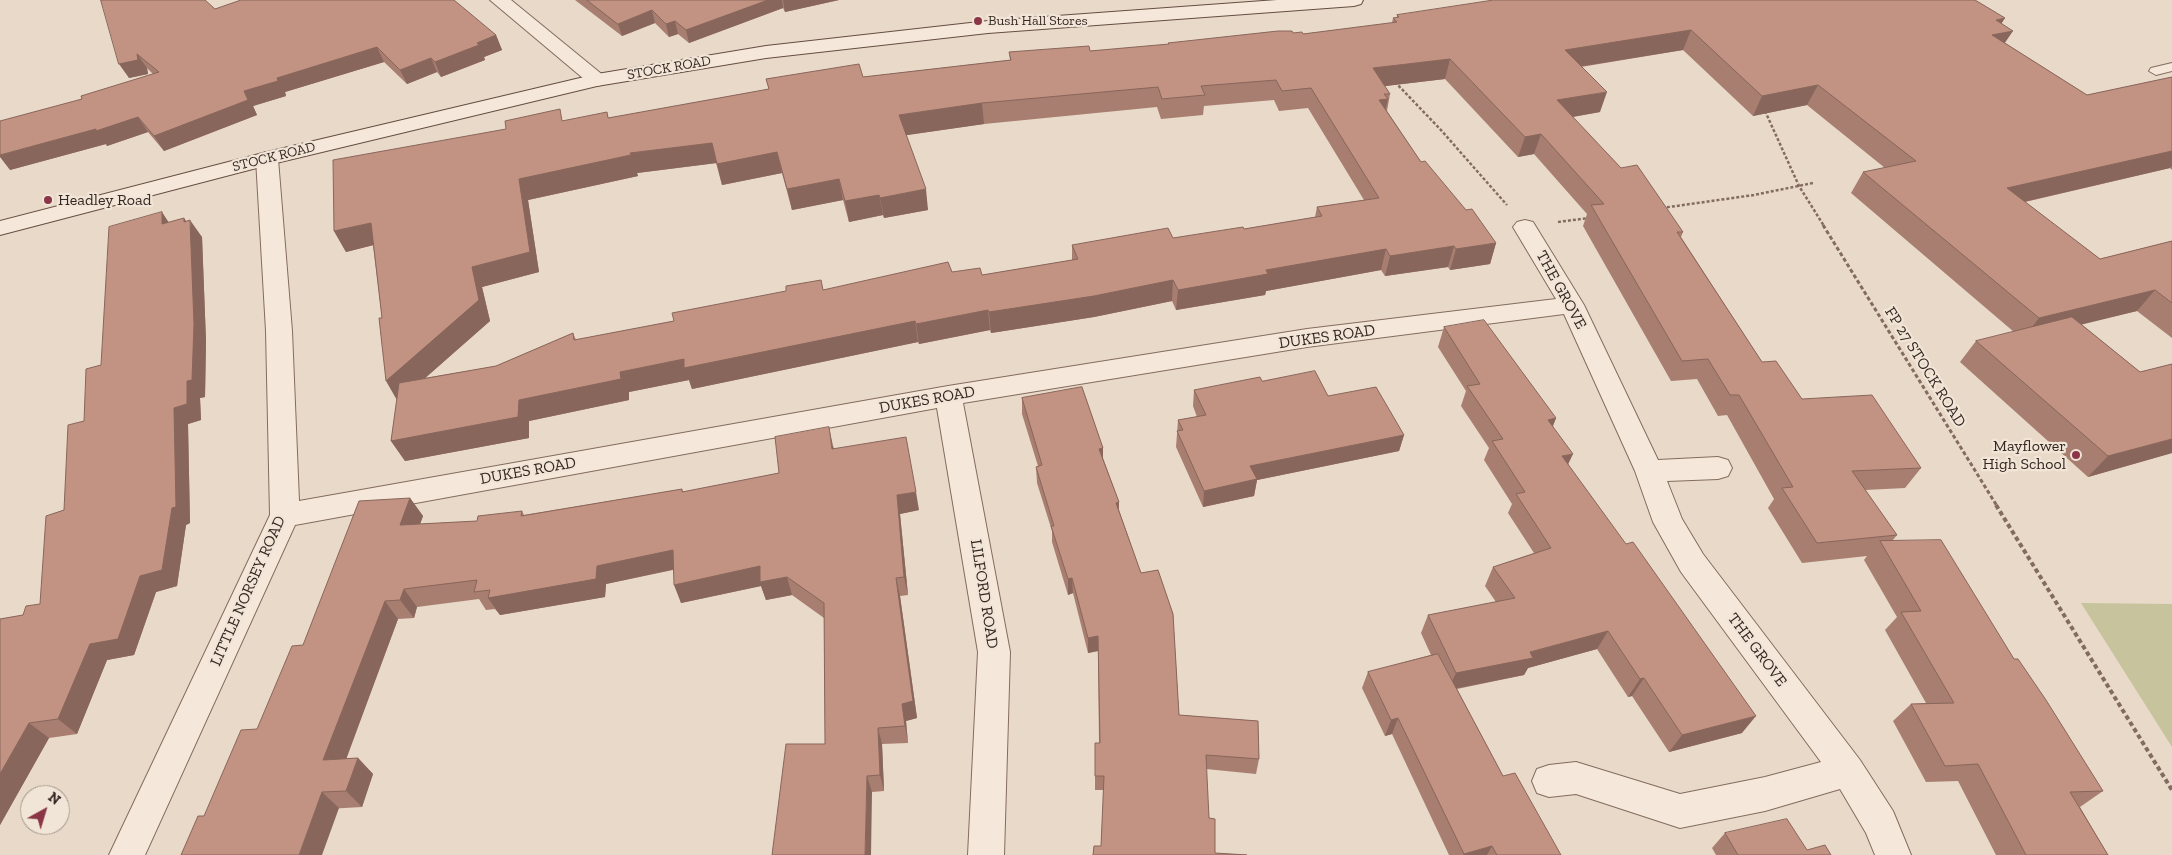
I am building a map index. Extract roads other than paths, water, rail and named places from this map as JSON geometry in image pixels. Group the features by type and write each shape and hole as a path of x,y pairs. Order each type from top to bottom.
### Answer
{"street":[{"path":"499,0 596,80"},
{"name":"STOCK ROAD","path":"0,228 267,159 596,80 775,51 988,27 1224,4 1354,0"},
{"name":"LITTLE NORSEY ROAD","path":"127,855 285,515 279,331 267,159"},
{"name":"THE GROVE","path":"1525,226 1572,305 1649,471 1668,522 1692,563 1848,771 1880,823 1893,855"},
{"name":"DUKES ROAD","path":"285,515 948,396 1307,338 1572,305"},
{"name":"LILFORD ROAD","path":"948,396 994,652 986,855"},
{"path":"1649,471 1718,468"},
{"path":"1549,780 1576,778 1680,811 1765,794 1848,771"}],"lane":[{"path":"2156,71 2172,67"}],"place":[{"name":"Bush Hall Stores","path":"978,21"},
{"name":"Headley Road","path":"48,200"},
{"name":"Mayflower High School","path":"2076,455"}]}
